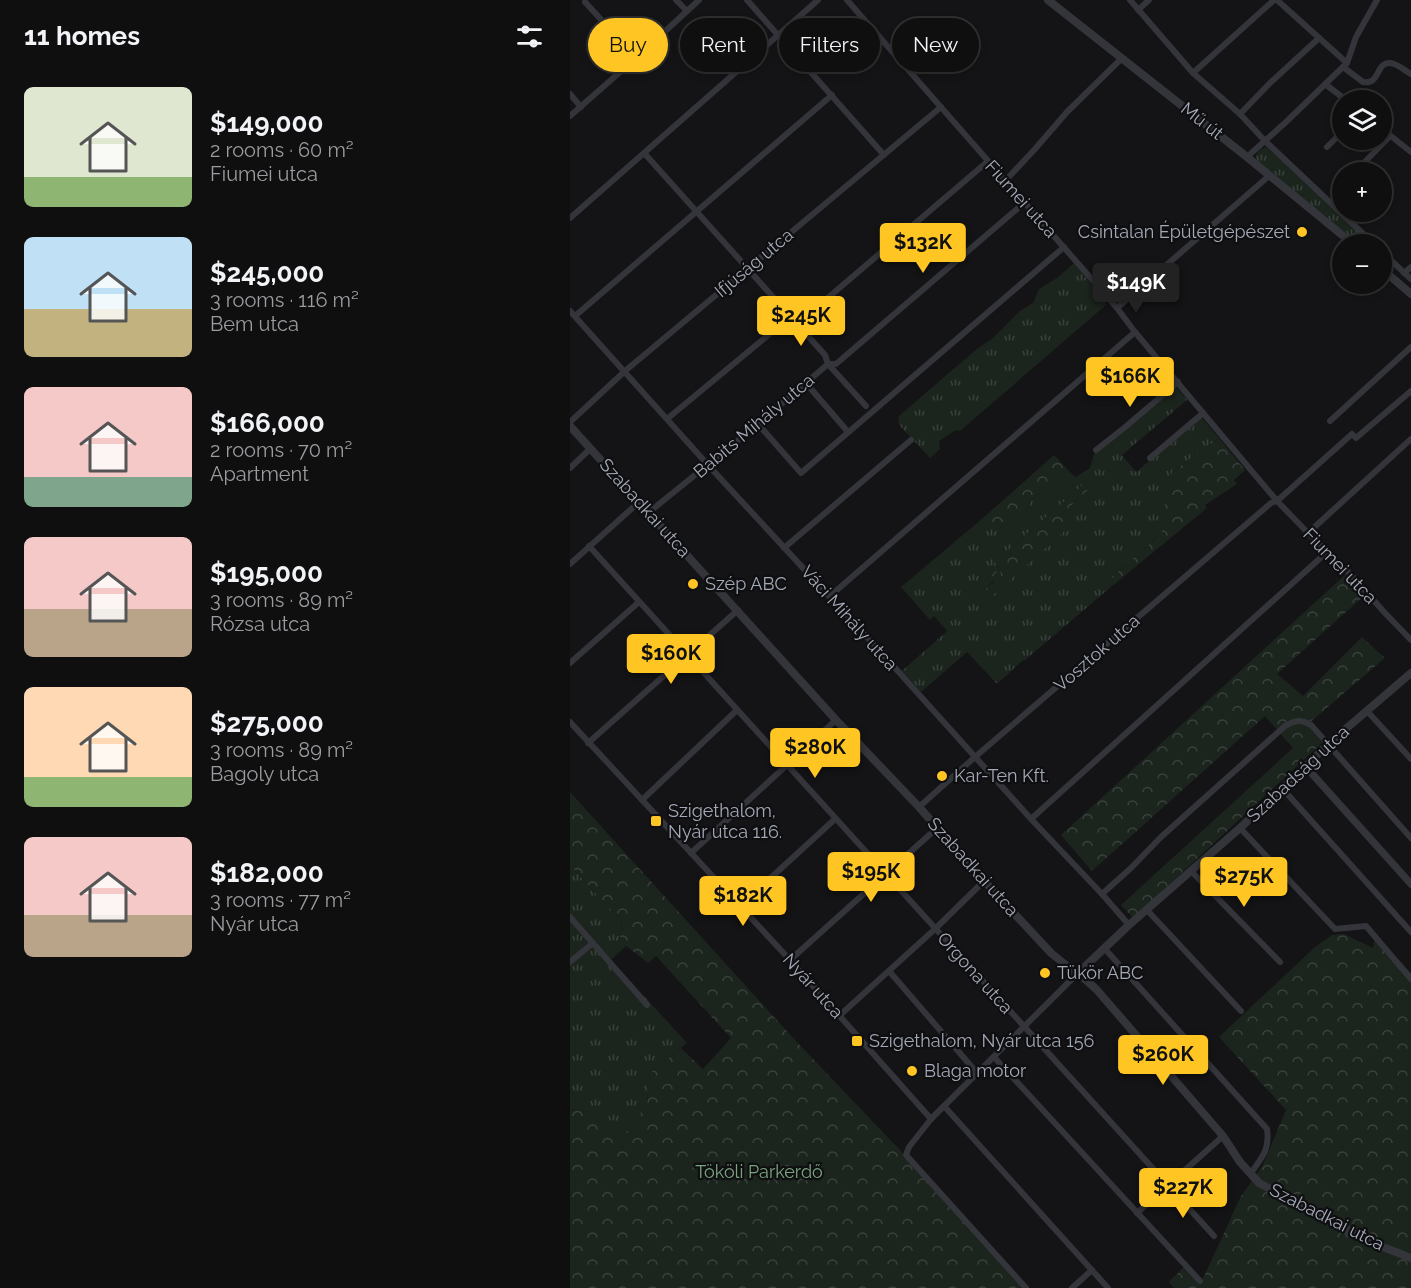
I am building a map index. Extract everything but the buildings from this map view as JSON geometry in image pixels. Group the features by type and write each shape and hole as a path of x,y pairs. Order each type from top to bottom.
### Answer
{"street":[{"path":"676,0 687,11"},
{"path":"668,29 699,0"},
{"path":"747,0 884,155"},
{"path":"571,216 645,154 818,0"},
{"name":"Fiumei utca","path":"847,0 1117,308 1277,501 1354,578 1411,640"},
{"name":"Mű út","path":"1048,0 1270,175 1341,234"},
{"path":"1130,0 1193,73 1240,114 1265,141 1363,234"},
{"path":"1138,10 1149,0"},
{"path":"1193,73 1275,0 1319,38 1363,82 1374,80 1383,65 1387,63 1392,63 1411,74"},
{"path":"1247,157 1345,65 1356,38 1377,0"},
{"path":"585,2 600,18"},
{"path":"1240,114 1319,38"},
{"path":"1005,181 1067,112 1122,58"},
{"path":"570,116 620,72"},
{"path":"1325,84 1333,90"},
{"path":"570,94 581,107"},
{"path":"575,316 832,95"},
{"name":"Ifjúság utca","path":"570,424 625,371 941,107"},
{"path":"1392,138 1411,152"},
{"path":"1328,147 1332,143"},
{"path":"1365,162 1376,150"},
{"path":"645,154 793,319 825,356 828,364 866,406"},
{"path":"668,419 784,322 823,302 987,162"},
{"path":"1117,308 1270,175"},
{"name":"Babits Mihály utca","path":"648,513 828,364 836,364 1024,203"},
{"path":"758,424 801,473 1064,247"},
{"path":"1392,262 1411,279"},
{"path":"1404,273 1411,267"},
{"path":"1392,278 1411,294"},
{"name":"Váci Mihály utca","path":"570,311 1129,925"},
{"path":"830,596 1135,332"},
{"path":"1330,421 1411,347"},
{"path":"806,382 848,432"},
{"path":"1096,450 1178,382"},
{"name":"Vosztok utca","path":"919,807 1271,503 1277,501 1352,434 1356,438 1411,392"},
{"path":"1150,458 1203,412"},
{"name":"Szabadkai utca","path":"570,424 590,449 836,720 919,807 1051,953 1097,990 1223,1136 1240,1162 1259,1183 1368,1241 1411,1258"},
{"path":"1308,533 1411,439"},
{"path":"784,548 911,440"},
{"path":"570,468 590,449"},
{"path":"570,564 639,502"},
{"name":"Orgona utca","path":"589,546 1214,1236"},
{"path":"1031,819 1327,552"},
{"path":"570,663 639,603"},
{"path":"588,743 738,610"},
{"name":"Szabadság utca","path":"1026,1288 906,1155 909,1147 931,1119 1129,925 1240,828 1327,745 1409,678"},
{"path":"642,801 736,710"},
{"path":"1367,711 1411,759"},
{"path":"691,853 836,720"},
{"path":"1102,894 1161,837 1285,726 1295,721 1305,721 1311,725 1411,838"},
{"name":"Nyár utca","path":"570,722 790,960 931,1119"},
{"path":"1305,767 1411,884"},
{"path":"1282,788 1411,932"},
{"path":"740,906 835,819"},
{"path":"790,960 937,828"},
{"path":"1240,828 1335,929 1366,926 1411,979"},
{"path":"1191,872 1280,962"},
{"path":"839,1016 984,881"},
{"path":"1147,910 1241,1011"},
{"path":"570,917 647,1005"},
{"path":"570,962 593,943"},
{"path":"1105,949 1267,1129 1269,1139 1267,1150 1251,1173"},
{"path":"889,971 977,1073"},
{"path":"994,1057 1200,1281"},
{"path":"944,1106 1108,1288"},
{"path":"1137,1213 1223,1136"},
{"path":"1072,1288 1092,1270"}],"green space":[{"path":"1266,147 1332,207 1332,222 1348,222 1361,234 1347,234 1256,160 1256,155"},
{"path":"1074,263 1107,304 960,431 956,430 939,441 940,449 930,458 900,426 899,416 978,348 992,339 1020,311 1033,303 1039,289 1057,278"},
{"path":"1175,386 1187,400 1122,455 1136,472 1201,417 1219,438 1172,472 1168,523 1162,532 1121,568 1110,582 1111,587 997,684 967,652 921,692 902,671 947,631 934,616 930,620 901,587 983,518 994,531 1025,514 1031,501 1037,495 1050,491 1070,472 1075,477 1090,468 1094,454","holes":["1085,483 1089,489 1063,513 1071,525 983,591 1001,574 995,562"]},
{"path":"1219,438 1245,470 1234,480 1237,484 1205,505 1207,508 1111,587 1110,582 1118,572 1153,541 1168,523 1164,514 1167,485 1172,472"},
{"path":"1054,455 1070,472 1050,491 1037,495 1031,501 1025,514 994,531 983,518"},
{"path":"1085,483 1089,489 1063,513 1071,525 989,599 983,591 994,582 992,575 996,571 999,575 1001,574 995,562"},
{"path":"1346,574 1365,595 1277,674 1303,696 1362,637 1385,658 1307,725 1322,743 1133,918 1121,905 1293,748 1265,716 1092,871 1061,835"},
{"name":"Tököli Parkerdő","path":"570,792 794,1039 1026,1288 570,1288 570,1109 588,1112 621,1143 647,1103 650,1073 681,1048 703,1069 731,1038 656,956 648,963 626,946 620,939 622,922 570,865"},
{"path":"570,865 622,922 620,939 626,946 611,960 687,1043 650,1073 647,1103 621,1143 588,1112 570,1109"},
{"path":"1344,934 1373,948 1375,935 1411,973 1411,1288 1174,1288 1169,1282 1186,1265 1202,1281 1240,1198 1263,1165 1286,1110 1219,1037 1314,948 1332,935"}],"place":[{"name":"Csintalan Épületgépészet","path":"1302,232"},
{"name":"Szép ABC","path":"693,584"},
{"name":"Kar-Ten Kft.","path":"942,776"},
{"name":"Szigethalom, Nyár utca 116.","path":"656,821"},
{"name":"Tükör ABC","path":"1045,973"},
{"name":"Szigethalom, Nyár utca 156","path":"857,1041"},
{"name":"Blaga motor","path":"912,1071"}]}
